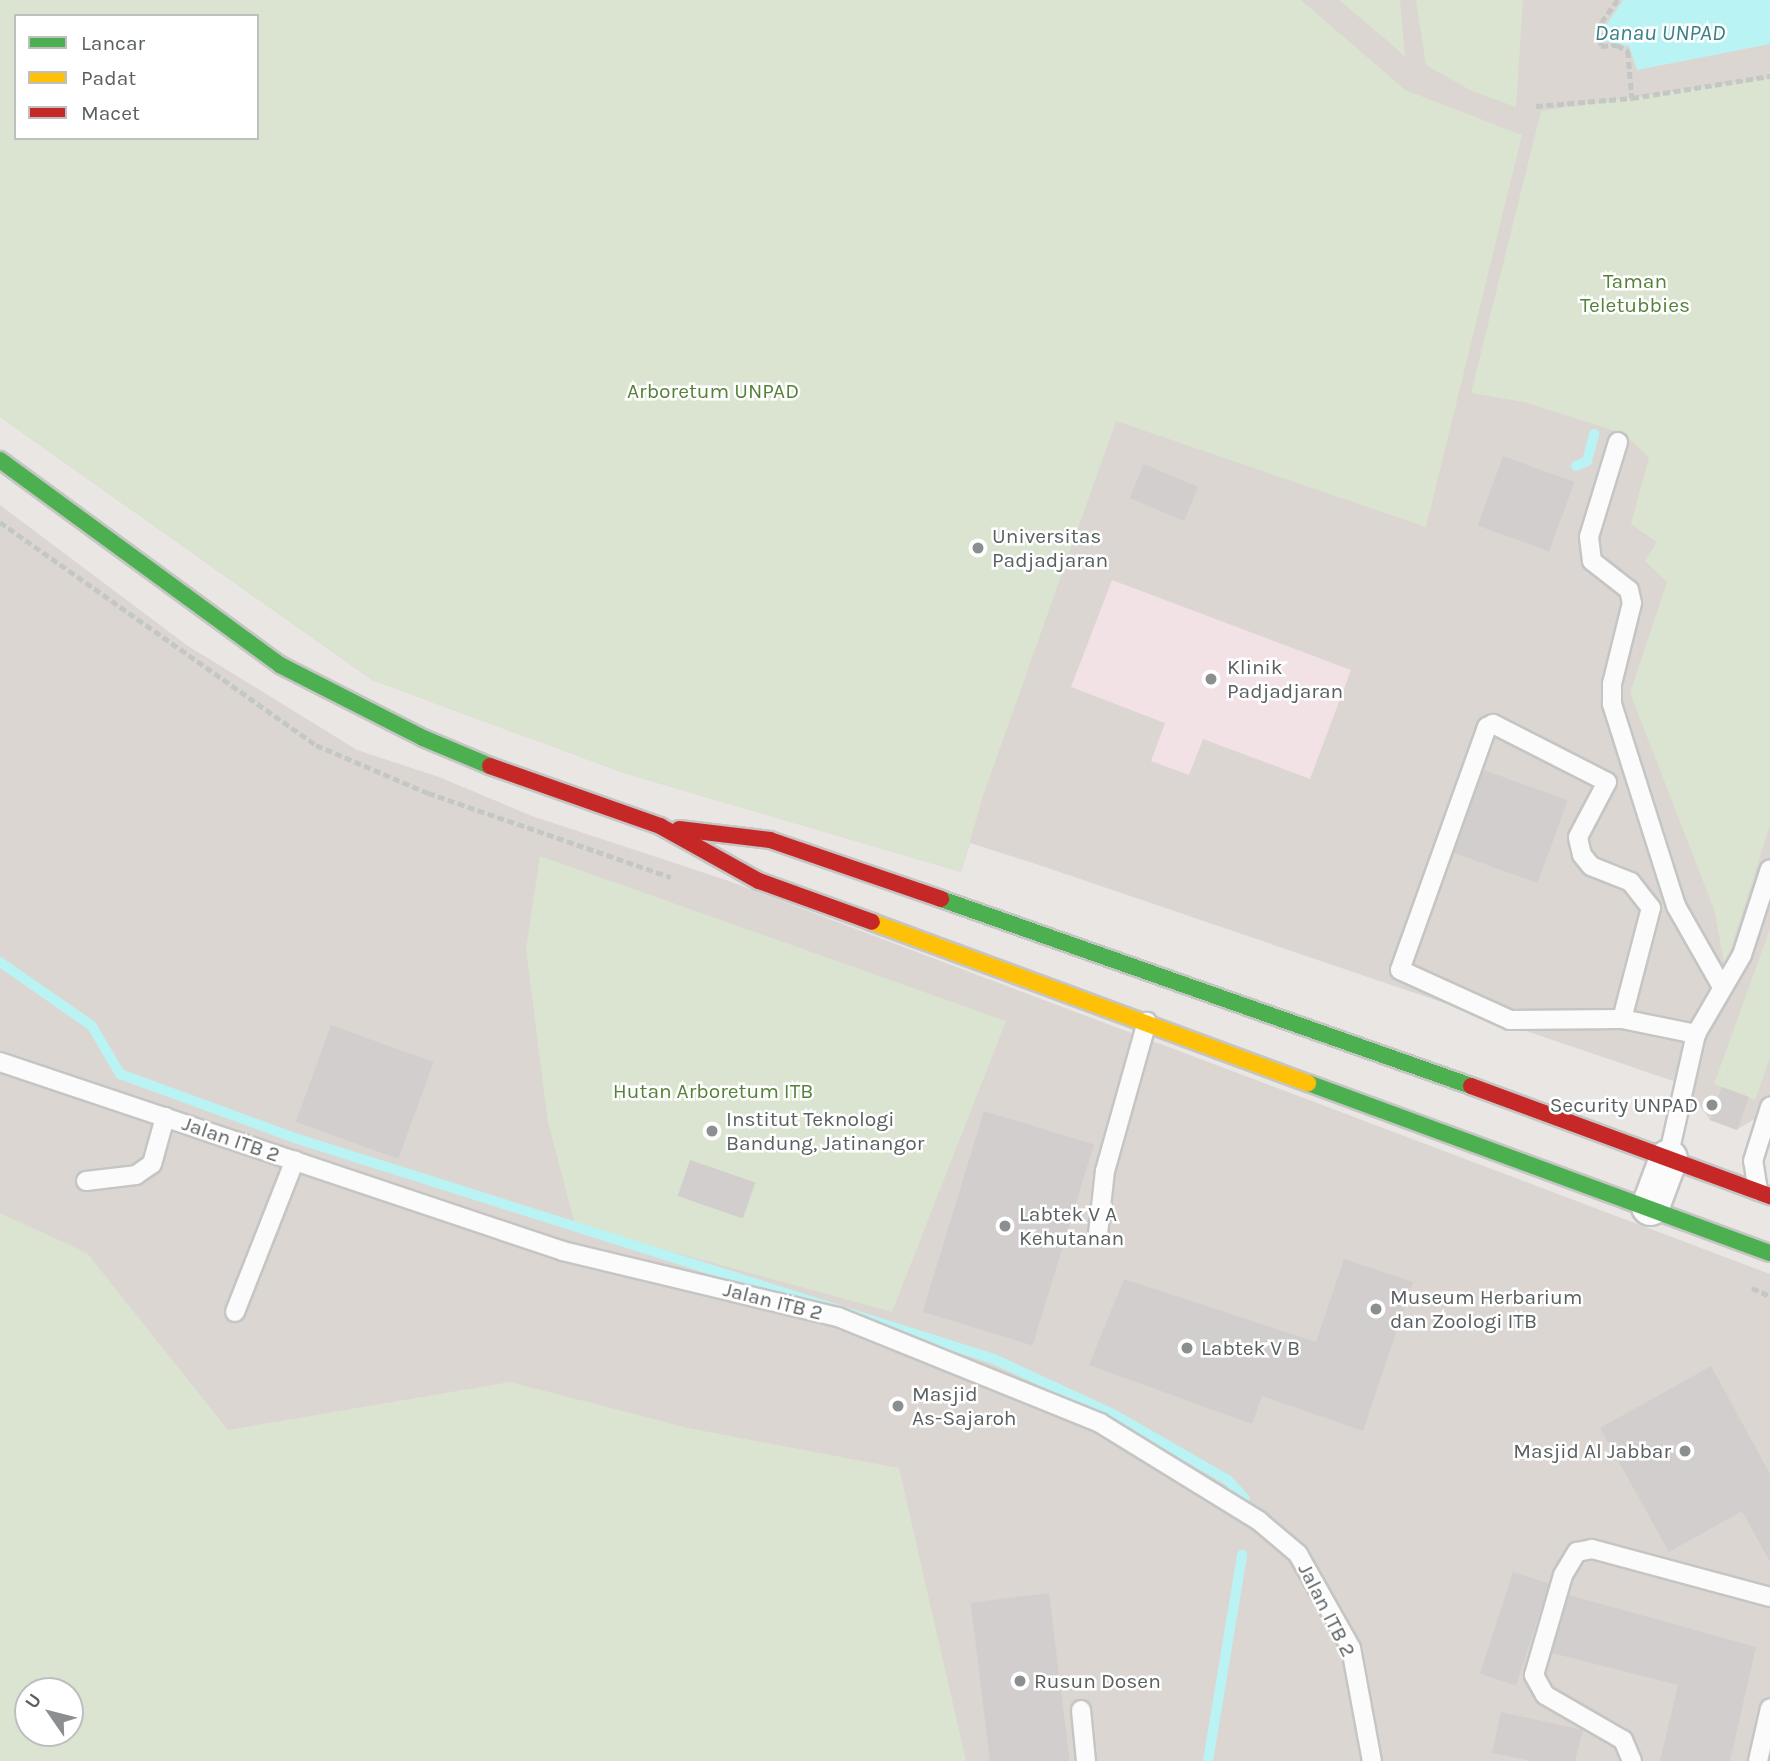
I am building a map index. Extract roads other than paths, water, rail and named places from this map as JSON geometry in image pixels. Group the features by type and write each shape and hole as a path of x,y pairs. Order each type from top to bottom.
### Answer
{"main road":[{"path":"0,460 300,678 494,768 660,826 759,881 1650,1206 1770,1253"},
{"path":"660,826 770,840 1300,1023 1765,1195"}],"street":[{"path":"1650,1206 1668,1158"}],"lane":[{"path":"1618,442 1589,537 1591,561 1629,590 1632,603 1612,704 1676,906 1722,987"},
{"path":"1622,1019 1651,908 1632,882 1591,866 1582,855 1578,837 1607,782 1493,724 1487,727 1477,753 1400,970 1510,1020 1622,1019 1696,1034"},
{"path":"1668,1158 1696,1034 1742,955 1770,869"},
{"path":"1098,1234 1105,1171 1147,1022"},
{"name":"Jalan ITB 2","path":"0,1062 563,1251 838,1317 1100,1423 1259,1521 1298,1554 1351,1648 1372,1761"},
{"path":"1765,1195 1754,1185 1753,1161 1770,1107"},
{"path":"86,1181 136,1175 152,1164 165,1117"},
{"path":"235,1312 295,1160"},
{"path":"1632,1761 1623,1740 1545,1695 1534,1675 1563,1575 1577,1552 1592,1549 1770,1597"},
{"path":"1758,1761 1770,1708"},
{"path":"1081,1710 1086,1761"}],"water":[{"name":"Danau UNPAD","path":"1623,0 1770,0 1770,44 1637,70 1629,46 1606,42 1607,24"}],"waterway":[{"path":"1576,466 1587,461 1594,434"},
{"path":"0,962 92,1026 120,1074 298,1139 994,1359 1113,1414 1228,1480 1245,1499"},
{"path":"1208,1761 1242,1555"}],"place":[{"name":"Universitas Padjadjaran","path":"978,548"},
{"name":"Klinik Padjadjaran","path":"1211,679"},
{"name":"Security UNPAD","path":"1712,1105"},
{"name":"Institut Teknologi Bandung, Jatinangor","path":"712,1131"},
{"name":"Labtek V A Kehutanan","path":"1005,1226"},
{"name":"Museum Herbarium dan Zoologi ITB","path":"1376,1309"},
{"name":"Labtek V B","path":"1187,1348"},
{"name":"Masjid As-Sajaroh","path":"898,1406"},
{"name":"Masjid Al Jabbar","path":"1685,1451"},
{"name":"Rusun Dosen","path":"1020,1681"}],"park label":[{"name":"Taman Teletubbies","path":"1635,293"},
{"name":"Arboretum UNPAD","path":"713,391"},
{"name":"Hutan Arboretum ITB","path":"713,1091"}]}
